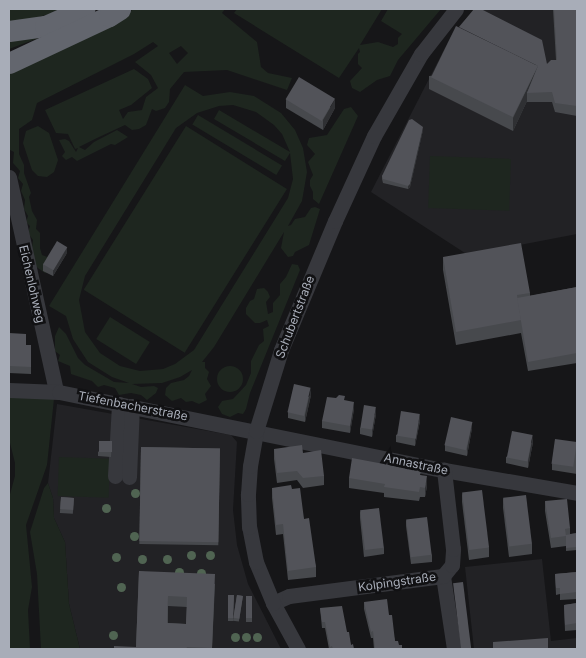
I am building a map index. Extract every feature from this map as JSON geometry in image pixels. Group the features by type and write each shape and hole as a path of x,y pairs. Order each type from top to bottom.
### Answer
{"highway":[{"path":"9,31 45,26 84,9"},
{"path":"9,64 120,9"}],"street":[{"name":"Schubertstraße","path":"298,649 274,603 256,562 249,527 250,466 256,431 281,350 334,221 370,144 395,96 421,54 456,9"},
{"name":"Eichenlohweg","path":"9,177 56,391"},
{"name":"Tiefenbacherstraße","path":"9,390 56,391 256,431"},
{"path":"122,476 126,405"},
{"name":"Annastraße","path":"256,431 444,470 577,493"},
{"name":"Kolpingstraße","path":"274,603 289,596 443,576 452,565 444,470"},
{"path":"443,576 454,649"}],"shaded area":[{"path":"9,9 68,9 9,25"},
{"path":"134,9 225,9 222,13 257,42 261,67 268,73 292,78 287,90 227,70 184,72 170,89 169,102 165,108 156,111 152,109 146,125 132,130 125,125 79,147 85,150 94,142 117,130 128,137 115,145 111,144 77,161 72,157 66,160 62,156 65,152 59,140 65,139 69,141 76,152 78,148 75,149 68,134 56,133 45,110 134,69 148,79 152,88 131,105 119,110 123,119 128,112 142,110 146,97 158,88 151,75 135,62 158,46 153,42 134,54 37,103 32,120 19,129 19,154 24,165 24,173 31,193 29,197 32,211 37,220 36,229 40,233 42,255 50,258 49,272 45,273 35,266 32,248 33,240 28,233 30,226 26,222 28,216 24,209 25,200 21,191 23,184 18,178 20,171 13,163 14,152 10,150 9,66 117,19","holes":["181,46 188,53 177,64 169,53"]},
{"path":"237,9 382,9 360,45 378,42 393,47 398,44 398,38 402,34 381,21 388,9 441,9 398,60 390,76 377,80 360,92 352,88 350,81 362,68 358,64 359,48 339,78 234,13"},
{"path":"475,9 577,9 577,234 468,255 371,192 452,34"},
{"path":"55,32 9,49 9,37"},
{"path":"185,85 203,96 230,92 254,96 281,113 295,130 303,148 307,172 302,201 288,226 295,219 305,217 311,208 320,209 309,245 295,252 293,256 288,257 281,248 284,232 214,347 202,362 205,362 205,368 209,372 207,379 211,386 205,394 207,400 199,404 192,401 186,402 181,398 172,401 165,395 166,388 171,383 184,380 192,370 180,377 162,383 132,384 141,387 154,386 158,388 156,393 147,400 141,395 131,393 119,395 115,388 104,385 98,387 92,381 71,374 70,366 58,361 60,355 55,351 55,336 59,327 66,334 78,358 85,365 114,382 129,383 112,377 88,362 73,339 66,316 49,306","holes":["233,105 256,112 274,125 282,134 290,152 219,110 214,119 285,161 290,153 293,179 288,198 194,350 175,364 163,369 140,371 120,366 100,353 85,332 79,300 85,276 176,128 197,113 219,106"]},
{"path":"351,107 358,116 319,204 313,199 313,192 310,186 310,180 313,175 308,162 315,154 307,145 309,138 327,135 344,109"},
{"path":"198,115 282,165 276,175 192,124"},
{"path":"38,126 49,133 58,160 54,172 47,177 38,176 32,170 23,143 26,131"},
{"path":"186,126 287,189 185,353 84,290"},
{"path":"430,156 511,159 509,211 428,208"},
{"path":"292,264 298,265 300,270 250,393 246,409 243,414 238,413 230,417 222,414 218,407 222,401 233,399 246,385 251,373 251,361 259,345 264,341 263,329 269,326 267,320 255,323 246,314 246,308 250,301 254,299 257,289 264,288 270,297 266,302 268,314 273,312 273,303 280,295 280,284 286,277"},
{"path":"110,317 150,342 136,364 96,339"},
{"path":"230,366 239,370 243,379 239,388 230,392 221,388 217,379 221,370"},
{"path":"9,398 54,399 47,465 26,525 32,587 28,610 30,649 9,649 9,498 15,476 15,463 9,439"},
{"path":"57,404 231,435 237,442 233,510 237,545 248,584 281,649 80,649 69,604 65,542 54,518 53,498 48,483"},
{"path":"59,457 110,459 109,498 58,496"},
{"path":"48,483 53,498 54,518 65,542 69,604 80,649 41,649 37,574 30,532 44,488"},
{"path":"542,559 551,641 577,638 577,649 474,649 465,567"}],"building":[{"path":"474,9 481,9 542,40 547,64 551,60 557,60 554,9 577,9 577,106 555,103 552,92 527,93 538,66 459,27"},
{"path":"456,26 538,66 513,117 431,77"},
{"path":"299,77 335,99 322,121 286,99"},
{"path":"412,119 423,127 408,186 383,179 382,176 409,120"},
{"path":"57,241 67,247 53,270 43,264"},
{"path":"521,243 530,293 517,295 521,320 456,332 443,257"},
{"path":"577,287 577,353 528,362 517,298"},
{"path":"9,333 26,334 26,345 31,345 31,367 9,366"},
{"path":"294,384 311,388 304,416 287,412"},
{"path":"339,395 345,396 344,400 354,402 350,426 322,421 327,397 336,398"},
{"path":"364,405 376,407 372,430 360,428"},
{"path":"401,411 420,414 416,439 397,436"},
{"path":"451,417 472,422 466,450 444,445"},
{"path":"512,431 533,435 527,462 507,458"},
{"path":"555,439 577,442 573,467 552,464"},
{"path":"99,441 112,441 112,452 99,452"},
{"path":"302,445 303,453 321,450 324,476 303,478 297,471 277,473 274,449"},
{"path":"141,447 220,448 218,542 139,541"},
{"path":"352,458 421,471 420,475 427,476 425,488 420,487 419,492 384,487 385,484 349,478"},
{"path":"291,485 292,489 300,488 304,519 309,518 316,567 288,571 283,524 276,525 272,488"},
{"path":"482,490 489,548 469,550 462,492"},
{"path":"526,495 532,544 509,546 503,498"},
{"path":"61,497 74,498 73,510 60,509"},
{"path":"567,499 570,528 565,529 566,536 551,538 545,501"},
{"path":"379,508 384,548 365,550 360,510"},
{"path":"427,517 432,555 411,557 406,520"},
{"path":"577,533 577,547 566,548 566,535"},
{"path":"139,571 215,574 212,648 114,649 114,646 136,647","holes":["168,596 187,597 186,624 167,623"]},
{"path":"577,572 577,592 560,594 560,588 556,588 555,574"},
{"path":"463,582 471,649 461,649 453,583"},
{"path":"228,595 234,595 233,618 228,618"},
{"path":"237,595 243,596 239,619 233,618"},
{"path":"246,596 252,596 252,618 246,618"},
{"path":"387,599 389,615 392,615 395,641 402,645 402,649 375,649 373,631 371,632 364,602"},
{"path":"577,603 577,623 565,625 564,605"},
{"path":"342,606 347,632 349,632 351,645 353,644 354,649 333,649 332,646 330,647 325,622 322,622 320,608"},
{"path":"548,638 548,649 493,649 493,642"}]}
